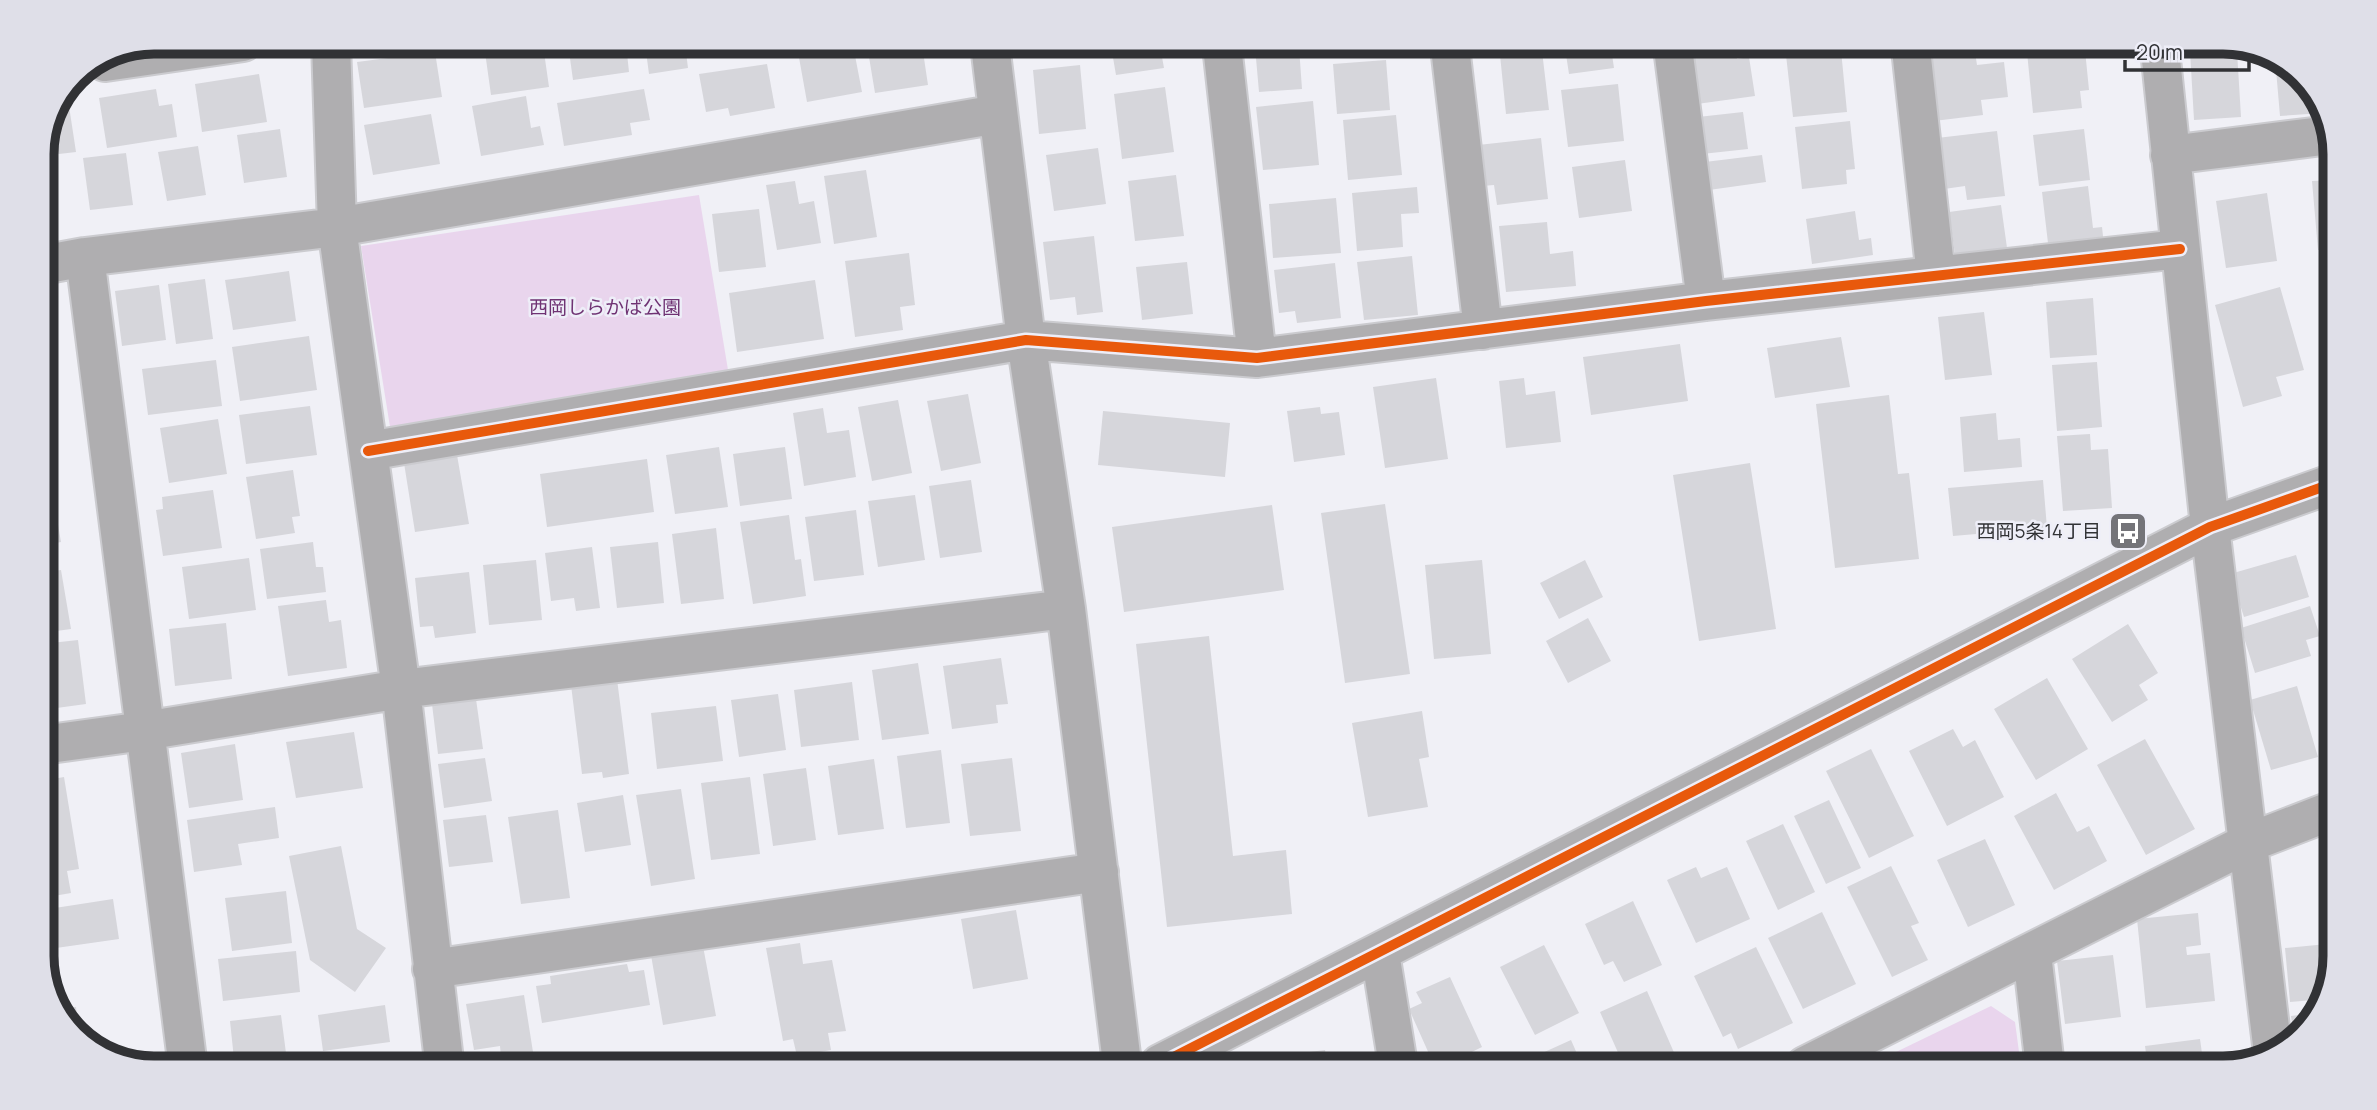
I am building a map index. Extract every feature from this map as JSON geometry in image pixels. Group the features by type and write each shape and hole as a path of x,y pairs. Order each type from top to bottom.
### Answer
{"street":[{"path":"125,59 160,54"},
{"path":"331,54 337,227 401,689 443,1056"},
{"path":"991,54 1026,340 1066,609 1121,1056"},
{"path":"1223,54 1257,359"},
{"path":"1451,54 1483,330"},
{"path":"1674,54 1706,301"},
{"path":"1911,54 1936,276"},
{"path":"2160,54 2210,527 2272,1042"},
{"path":"54,263 337,227 998,114"},
{"path":"2170,155 2321,136"},
{"path":"368,451 1026,340 1257,359 1706,301 2180,249"},
{"path":"85,257 186,1056"},
{"path":"1176,1056 2210,527 2323,487"},
{"path":"54,743 401,689 1066,609"},
{"path":"1825,1056 2248,843 2323,814"},
{"path":"432,970 1099,872"},
{"path":"1380,953 1397,1056"},
{"path":"2032,954 2044,1056"}],"green space":[{"name":"西岡しらかば公園","path":"699,195 731,388 391,433 361,246"},
{"path":"1991,1006 2015,1022 2020,1056 1888,1056"}],"building":[{"path":"435,54 442,97 364,108 357,62"},
{"path":"485,54 544,54 549,87 491,95"},
{"path":"569,54 627,54 629,72 573,80"},
{"path":"646,54 686,54 688,68 649,74"},
{"path":"798,54 855,54 862,92 807,102"},
{"path":"868,54 923,54 928,85 875,93"},
{"path":"1112,54 1161,54 1164,68 1116,75"},
{"path":"1256,54 1300,54 1302,89 1259,92"},
{"path":"1542,54 1549,110 1506,114 1500,55"},
{"path":"1566,54 1612,54 1614,68 1569,74"},
{"path":"1690,54 1736,54 1737,59 1749,57 1755,96 1697,104"},
{"path":"1841,54 1847,112 1793,117 1786,55"},
{"path":"1975,54 1977,65 2004,62 2008,97 1981,100 1983,115 1934,121 1926,58"},
{"path":"2027,54 2085,54 2089,90 2080,91 2082,108 2033,113"},
{"path":"2190,54 2237,56 2241,117 2194,120"},
{"path":"1386,60 1390,110 1337,114 1333,64"},
{"path":"767,64 775,108 730,116 728,108 706,112 699,74"},
{"path":"1080,65 1086,129 1039,134 1033,70"},
{"path":"2276,70 2298,88 2314,114 2280,116"},
{"path":"259,74 267,122 202,132 195,84"},
{"path":"1618,84 1624,141 1568,147 1561,90"},
{"path":"1165,87 1174,152 1122,159 1114,94"},
{"path":"156,89 159,106 172,104 177,137 107,148 99,98"},
{"path":"644,89 650,120 630,123 632,135 564,146 557,103"},
{"path":"526,96 531,128 540,126 544,145 481,156 472,106"},
{"path":"1313,101 1319,165 1263,170 1256,107"},
{"path":"67,106 76,152 54,155 56,135"},
{"path":"1743,112 1748,149 1702,154 1698,117"},
{"path":"431,114 440,164 373,175 364,125"},
{"path":"1396,115 1402,175 1348,180 1343,120"},
{"path":"1850,121 1855,169 1846,170 1847,184 1802,189 1795,127"},
{"path":"280,129 287,177 244,183 237,135"},
{"path":"2084,129 2090,180 2039,186 2033,135"},
{"path":"1997,131 2005,196 1967,200 1965,186 1944,189 1937,138"},
{"path":"1541,138 1548,199 1497,205 1494,185 1482,186 1478,145"},
{"path":"198,146 206,195 167,201 158,152"},
{"path":"1098,148 1106,204 1054,211 1046,155"},
{"path":"126,153 133,205 90,210 83,158"},
{"path":"1762,155 1766,182 1709,190 1705,162"},
{"path":"1625,160 1632,211 1579,218 1572,167"},
{"path":"866,170 877,237 834,244 824,176"},
{"path":"1176,175 1184,236 1135,241 1128,181"},
{"path":"2323,180 2323,249 2318,250 2312,181"},
{"path":"795,181 799,204 814,201 821,243 777,250 766,185"},
{"path":"2088,186 2093,228 2102,227 2105,254 2050,260 2042,192"},
{"path":"1417,187 1419,213 1401,214 1403,247 1357,251 1352,193"},
{"path":"54,190 58,217 54,218"},
{"path":"2267,193 2277,261 2226,268 2216,201"},
{"path":"1336,198 1341,253 1273,258 1269,204"},
{"path":"2001,205 2009,262 1957,269 1949,212"},
{"path":"759,209 766,267 719,272 712,214"},
{"path":"1855,211 1859,240 1871,238 1873,255 1812,264 1806,219"},
{"path":"1547,222 1550,254 1573,251 1576,286 1506,292 1499,226"},
{"path":"1094,236 1103,312 1077,315 1075,297 1050,300 1043,242"},
{"path":"909,253 915,305 900,307 903,330 855,337 845,261"},
{"path":"1412,256 1418,315 1364,320 1357,262"},
{"path":"1187,262 1193,314 1142,320 1136,267"},
{"path":"1335,263 1341,318 1297,323 1295,311 1279,313 1274,270"},
{"path":"289,271 296,321 233,330 225,280"},
{"path":"205,279 213,339 176,344 168,284"},
{"path":"815,280 824,339 737,352 729,293"},
{"path":"159,285 166,340 122,346 115,291"},
{"path":"2280,287 2304,370 2276,377 2282,396 2243,407 2215,305"},
{"path":"2093,298 2097,355 2050,358 2046,302"},
{"path":"1984,312 1992,375 1945,380 1938,317"},
{"path":"309,336 317,390 240,401 232,347"},
{"path":"1841,337 1850,387 1775,398 1767,348"},
{"path":"1680,344 1688,401 1591,415 1583,357"},
{"path":"216,360 222,406 148,415 142,369"},
{"path":"2097,362 2102,427 2057,431 2052,365"},
{"path":"1436,378 1448,459 1385,468 1373,387"},
{"path":"1524,378 1526,395 1555,391 1561,442 1506,448 1499,381"},
{"path":"968,394 981,463 941,471 927,401"},
{"path":"1889,395 1898,474 1909,473 1919,559 1835,568 1816,404"},
{"path":"898,400 912,473 872,481 858,407"},
{"path":"310,406 317,455 246,464 239,415"},
{"path":"1320,407 1321,414 1339,412 1345,455 1294,462 1287,411"},
{"path":"823,408 827,433 849,430 856,477 804,486 793,413"},
{"path":"1103,411 1230,423 1225,477 1098,465"},
{"path":"1996,413 1998,440 2020,438 2022,467 1964,472 1960,417"},
{"path":"218,419 227,474 169,483 160,428"},
{"path":"2090,434 2091,450 2108,449 2112,508 2063,511 2057,436"},
{"path":"719,447 728,507 675,514 666,455"},
{"path":"785,447 792,499 740,506 733,454"},
{"path":"457,455 469,524 415,532 404,463"},
{"path":"647,459 654,512 547,527 540,474"},
{"path":"1750,463 1776,629 1699,641 1673,475"},
{"path":"293,470 300,516 292,517 295,533 256,539 246,477"},
{"path":"971,480 982,552 940,558 929,486"},
{"path":"2043,480 2047,528 1953,536 1948,488"},
{"path":"213,490 222,548 163,556 156,510 163,509 162,497"},
{"path":"915,495 925,560 878,567 868,501"},
{"path":"54,502 61,542 54,543"},
{"path":"1385,504 1410,674 1345,683 1321,513"},
{"path":"1272,505 1284,590 1124,612 1112,527"},
{"path":"856,510 864,575 814,581 805,517"},
{"path":"789,515 795,560 801,559 806,596 753,604 740,522"},
{"path":"716,528 724,599 681,604 672,534"},
{"path":"313,542 316,567 323,567 326,592 267,599 260,549"},
{"path":"658,542 664,603 617,608 610,547"},
{"path":"592,547 600,608 576,611 574,598 551,601 545,553"},
{"path":"2296,555 2309,597 2244,617 2230,574"},
{"path":"249,558 256,610 189,619 182,567"},
{"path":"536,560 542,620 489,625 483,565"},
{"path":"1482,560 1491,654 1434,659 1425,565"},
{"path":"1585,560 1603,597 1559,619 1540,583"},
{"path":"61,570 71,629 54,631 54,571"},
{"path":"469,572 476,633 435,638 433,626 420,627 415,578"},
{"path":"326,600 329,622 341,620 347,668 288,676 278,606"},
{"path":"2310,606 2320,636 2306,640 2311,656 2255,673 2241,628"},
{"path":"1588,618 1611,661 1568,683 1546,641"},
{"path":"226,623 232,679 175,686 169,629"},
{"path":"2128,624 2158,673 2139,685 2148,700 2112,722 2072,659"},
{"path":"1209,636 1233,856 1286,850 1292,914 1167,927 1136,644"},
{"path":"78,640 86,704 54,708 54,643"},
{"path":"1001,658 1008,704 996,705 998,723 952,729 943,666"},
{"path":"918,663 929,734 882,740 872,670"},
{"path":"2047,678 2088,749 2036,780 1994,709"},
{"path":"617,679 629,774 603,778 602,772 582,774 571,685"},
{"path":"852,682 859,740 801,747 794,690"},
{"path":"2297,686 2318,757 2271,770 2250,700"},
{"path":"778,694 786,750 739,757 731,700"},
{"path":"476,699 483,749 438,754 432,704"},
{"path":"716,706 723,761 657,769 651,713"},
{"path":"1422,711 1429,757 1419,759 1428,807 1368,817 1352,723"},
{"path":"1953,729 1963,747 1975,740 2004,797 1947,826 1909,751"},
{"path":"354,732 363,788 296,798 286,742"},
{"path":"2145,739 2195,829 2146,855 2097,765"},
{"path":"235,744 243,800 189,808 181,753"},
{"path":"1871,749 1914,836 1869,858 1826,771"},
{"path":"941,750 950,823 906,828 897,756"},
{"path":"485,758 492,801 444,808 438,764"},
{"path":"1012,758 1021,831 970,836 961,764"},
{"path":"874,759 884,829 838,835 828,766"},
{"path":"806,768 816,840 773,846 763,774"},
{"path":"64,777 79,869 67,871 71,893 54,896 54,779"},
{"path":"750,777 760,854 711,860 701,783"},
{"path":"681,789 695,879 651,886 636,795"},
{"path":"2056,793 2077,832 2089,826 2107,861 2054,890 2014,816"},
{"path":"623,795 631,845 585,852 577,803"},
{"path":"1829,800 1861,868 1826,884 1794,816"},
{"path":"275,807 279,838 238,844 242,865 194,872 187,820"},
{"path":"558,810 570,898 521,904 508,817"},
{"path":"486,815 493,862 449,867 443,820"},
{"path":"1783,824 1815,892 1778,910 1746,841"},
{"path":"1985,839 2015,905 1968,927 1937,860"},
{"path":"341,846 357,929 386,948 355,992 310,960 289,856"},
{"path":"1891,866 1919,923 1911,926 1928,960 1892,977 1847,887"},
{"path":"1696,867 1701,878 1727,867 1750,919 1696,943 1667,880"},
{"path":"286,891 292,943 232,951 225,898"},
{"path":"113,899 119,939 54,948 54,908"},
{"path":"1633,901 1662,965 1624,982 1613,961 1604,965 1585,924"},
{"path":"1016,910 1028,979 973,989 961,919"},
{"path":"1822,912 1856,984 1803,1009 1768,938"},
{"path":"2198,913 2201,945 2186,947 2187,955 2210,953 2215,1001 2146,1008 2137,919"},
{"path":"800,943 803,964 832,960 846,1031 828,1033 831,1050 797,1056 793,1039 783,1041 766,948"},
{"path":"2323,944 2321,975 2312,1000 2290,1002 2285,948"},
{"path":"1544,945 1579,1013 1535,1035 1500,967"},
{"path":"703,946 716,1016 663,1025 651,955"},
{"path":"1756,947 1793,1023 1738,1049 1731,1033 1723,1037 1694,976"},
{"path":"296,951 300,992 223,1001 218,959"},
{"path":"2113,955 2121,1017 2065,1024 2057,961"},
{"path":"627,964 629,972 644,970 650,1005 542,1023 536,986 551,984 550,976"},
{"path":"1450,977 1482,1047 1464,1056 1430,1056 1409,1009 1422,1003 1416,992"},
{"path":"1647,991 1676,1056 1620,1056 1600,1012"},
{"path":"524,995 533,1052 501,1056 500,1046 474,1050 466,1004"},
{"path":"385,1005 390,1042 323,1051 318,1015"},
{"path":"69,1007 76,1007 77,1019 75,1017"},
{"path":"2304,1014 2293,1027 2291,1016"},
{"path":"281,1015 286,1053 234,1056 230,1021"},
{"path":"2200,1039 2202,1056 2146,1056 2145,1046"},
{"path":"1571,1040 1578,1056 1536,1056"},
{"path":"1325,1050 1326,1056 1279,1056"},
{"path":"2123,1052 2124,1056 2088,1056"}],"cycle path":[{"path":"368,451 1026,340 1257,358 1706,301 2180,249"},
{"path":"1176,1056 2210,527 2323,487"}],"place":[{"name":"西岡5条14丁目","path":"2128,531"}]}
